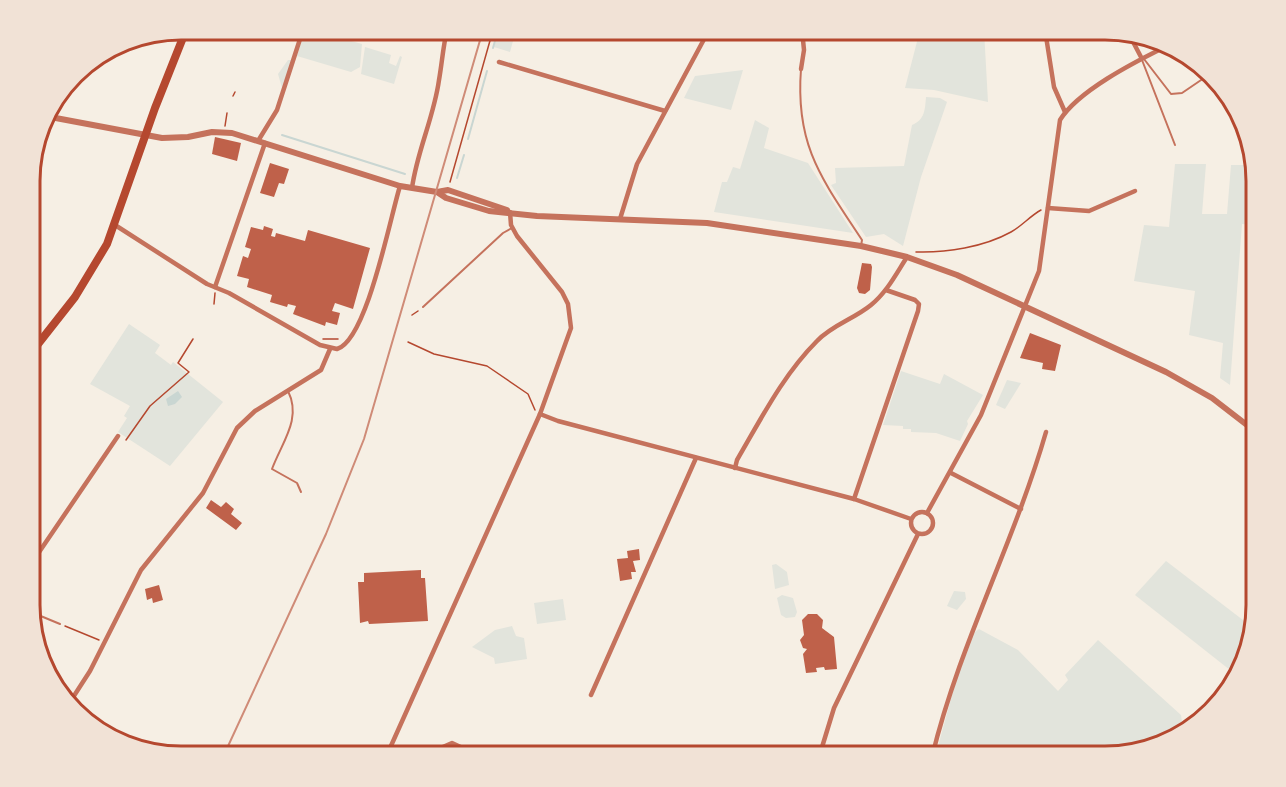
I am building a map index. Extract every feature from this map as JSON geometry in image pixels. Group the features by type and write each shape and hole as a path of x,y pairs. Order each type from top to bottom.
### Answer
{"main road":[{"path":"40,342 70,304 98,262 115,225 145,134 182,40"}],"street":[{"path":"215,287 262,142 277,110 300,40"},
{"path":"412,188 414,167 439,80 440,59 445,40"},
{"path":"620,219 637,164 704,40"},
{"path":"801,69 803,40"},
{"path":"1047,40 1054,87 1065,112"},
{"path":"1134,44 1141,57"},
{"path":"927,513 951,473 999,375 1039,271 1058,129 1065,112 1141,57 1157,51"},
{"path":"499,62 665,111"},
{"path":"55,119 177,138 222,132 262,142 400,186 437,192 446,198 489,211 537,216 707,223 861,246 907,257 957,275 1179,378 1212,398 1245,424"},
{"path":"115,225 190,274 330,349 346,345 364,316 400,186"},
{"path":"1047,208 1089,211 1135,191"},
{"path":"392,746 569,337 571,318 562,292 512,228 510,212"},
{"path":"735,468 737,460 782,384 799,362 818,340 870,306 886,290 907,257"},
{"path":"854,499 919,304 915,300 886,290"},
{"path":"74,696 90,672 141,570 203,492 228,440 246,418 321,370 330,349"},
{"path":"537,412 696,458 854,499 911,519"},
{"path":"935,746 960,661 1021,509 1046,432"},
{"path":"40,551 118,436"},
{"path":"591,695 696,458"},
{"path":"951,473 1021,509"},
{"path":"916,513 927,513 933,520 933,526 927,533 918,534 911,526 911,519 916,513"},
{"path":"822,746 834,708 918,534"}],"lane":[{"path":"1141,57 1171,94 1182,93 1201,80"},
{"path":"1141,57 1175,145"},
{"path":"801,69 800,108 804,138 823,181 862,240 861,246"},
{"path":"423,307 503,233 512,228"},
{"path":"288,391 294,403 294,418 272,469 297,483 301,492"},
{"path":"41,616 60,624"}],"path":[{"path":"449,186 490,40"},
{"path":"233,96 235,92"},
{"path":"225,127 227,113"},
{"path":"916,252 937,253 992,240 1011,232 1032,215 1047,208"},
{"path":"214,304 215,287"},
{"path":"412,315 423,307"},
{"path":"322,339 341,338"},
{"path":"126,440 150,406 189,372 178,363 193,339"},
{"path":"408,342 434,354 487,366 528,394 537,412"},
{"path":"60,624 100,640"}],"shaded area":[{"path":"302,40 348,40 362,44 360,67 351,72 297,56"},
{"path":"496,40 513,40 510,52 494,47"},
{"path":"917,40 985,40 988,102 934,90 905,88"},
{"path":"365,47 391,55 389,63 396,66 400,56 402,57 394,84 361,74"},
{"path":"288,60 292,60 282,88 278,74"},
{"path":"743,70 731,110 684,98 695,76"},
{"path":"926,97 940,98 947,102 921,177 903,246 884,234 866,237 831,185 836,183 835,168 904,166 912,125 922,117"},
{"path":"755,120 769,128 764,148 808,163 853,233 714,212 722,182 727,182 733,167 740,169"},
{"path":"1175,164 1206,164 1202,214 1227,214 1231,165 1244,165 1245,224 1242,224 1230,385 1220,378 1223,343 1189,335 1195,291 1134,281 1144,225 1169,227"},
{"path":"129,324 160,345 155,353 171,365 173,362 223,402 170,466 118,432 127,418 124,416 130,406 90,384"},
{"path":"901,371 940,384 944,374 983,395 967,421 968,424 960,441 936,433 911,432 911,429 903,429 903,426 883,425"},
{"path":"1007,380 1021,383 1005,409 996,405"},
{"path":"178,391 182,397 175,404 168,406 166,399"},
{"path":"1166,561 1244,621 1238,651 1230,670 1135,595"},
{"path":"776,564 787,572 789,585 775,589 772,565"},
{"path":"954,591 965,592 966,599 957,610 947,606"},
{"path":"782,595 793,598 797,612 795,617 786,618 781,615 777,598"},
{"path":"563,599 566,620 537,624 534,603"},
{"path":"512,626 516,636 524,638 527,659 495,664 494,658 472,647 495,630"},
{"path":"979,629 1018,650 1058,691 1068,680 1065,675 1098,640 1181,715 1182,722 1150,739 1114,746 938,746 957,677 975,632"}],"building":[{"path":"215,137 241,143 237,161 212,154"},
{"path":"270,163 289,169 284,184 279,183 274,197 260,193"},
{"path":"264,226 273,229 271,236 275,237 276,233 305,241 308,230 370,248 353,309 335,303 332,311 340,313 337,325 326,322 325,326 293,314 296,306 288,304 287,307 270,302 272,295 247,287 249,279 237,276 243,256 248,258 251,249 245,247 251,227 263,230"},
{"path":"862,263 871,264 872,267 870,290 865,294 859,293 857,288"},
{"path":"1030,333 1061,345 1055,371 1042,369 1043,363 1020,358"},
{"path":"211,500 221,507 226,502 234,509 231,514 242,523 236,530 206,508"},
{"path":"639,549 640,560 633,561 636,572 631,572 632,579 620,581 617,559 628,558 627,551"},
{"path":"421,570 421,578 425,578 428,621 360,623 358,582 364,582 364,573"},
{"path":"159,585 163,600 153,603 152,598 147,600 145,589"},
{"path":"808,614 817,614 823,620 822,628 834,637 837,669 816,668 817,672 806,673 803,654 807,649 803,648 800,640 804,635 802,620"}],"waterway":[{"path":"493,48 495,40"},
{"path":"468,139 487,71"},
{"path":"282,135 405,174"},
{"path":"457,178 464,155"}],"railway":[{"path":"228,746 326,534 364,439 480,40"}]}
